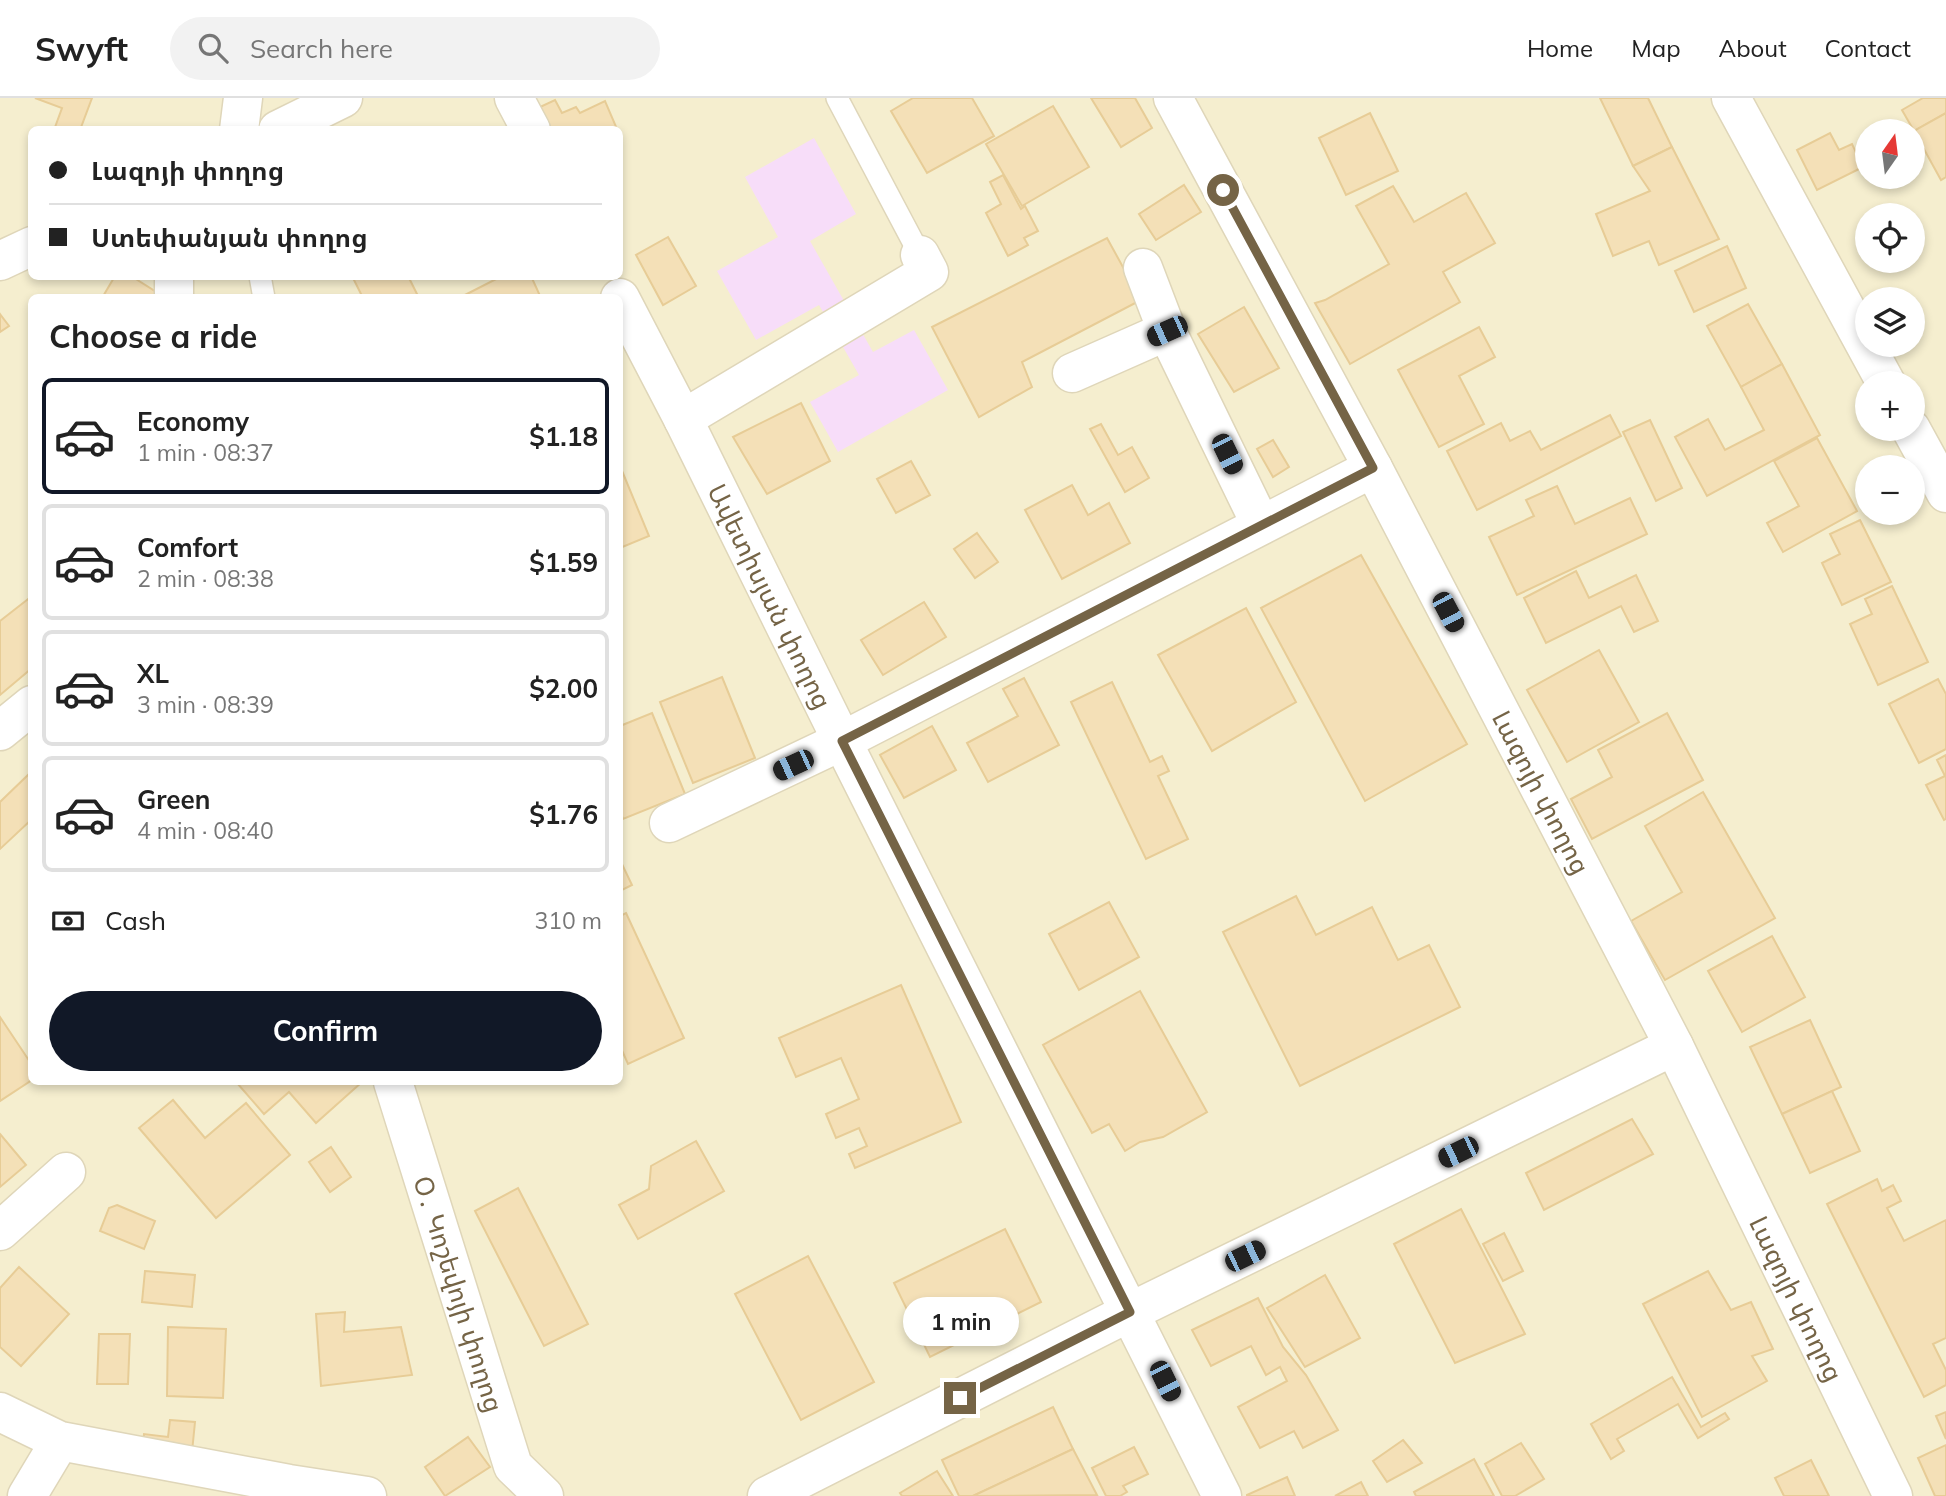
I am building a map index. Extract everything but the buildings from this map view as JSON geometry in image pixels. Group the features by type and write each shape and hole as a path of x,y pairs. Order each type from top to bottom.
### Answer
{"street":[{"path":"240,126 243,98"},
{"path":"286,126 343,98"},
{"path":"514,98 529,126"},
{"name":"Լազոյի փողոց","path":"1172,98 1373,468 1674,1046 1893,1496"},
{"path":"1731,98 1879,371"},
{"path":"0,261 28,248"},
{"path":"683,419 929,272 920,255"},
{"path":"1143,268 1167,331 1261,525"},
{"name":"Ավետիսյան փողոց","path":"623,306 683,419 1222,1496"},
{"path":"1072,373 1167,331"},
{"path":"1918,441 1946,493"},
{"path":"669,823 842,741 1373,468"},
{"path":"0,731 28,708"},
{"path":"767,1496 1130,1312 1674,1046"},
{"name":"Օ․ Կոշեվոյի փողոց","path":"394,1085 513,1466 544,1496"},
{"path":"0,1231 66,1172"},
{"path":"0,1412 60,1441 287,1490 367,1496"},
{"path":"27,1496 60,1441"}],"lane":[{"path":"837,98 920,255"}],"shaded area":[{"path":"0,98 1946,98 1946,1496 0,1496"},
{"path":"814,138 856,214 810,241 873,352 914,330 948,390 838,452 810,402 859,375 819,305 756,340 717,271 778,237 745,177"}],"route":[{"path":"960,1398 1130,1312 842,741 1373,468 1223,190"}]}
